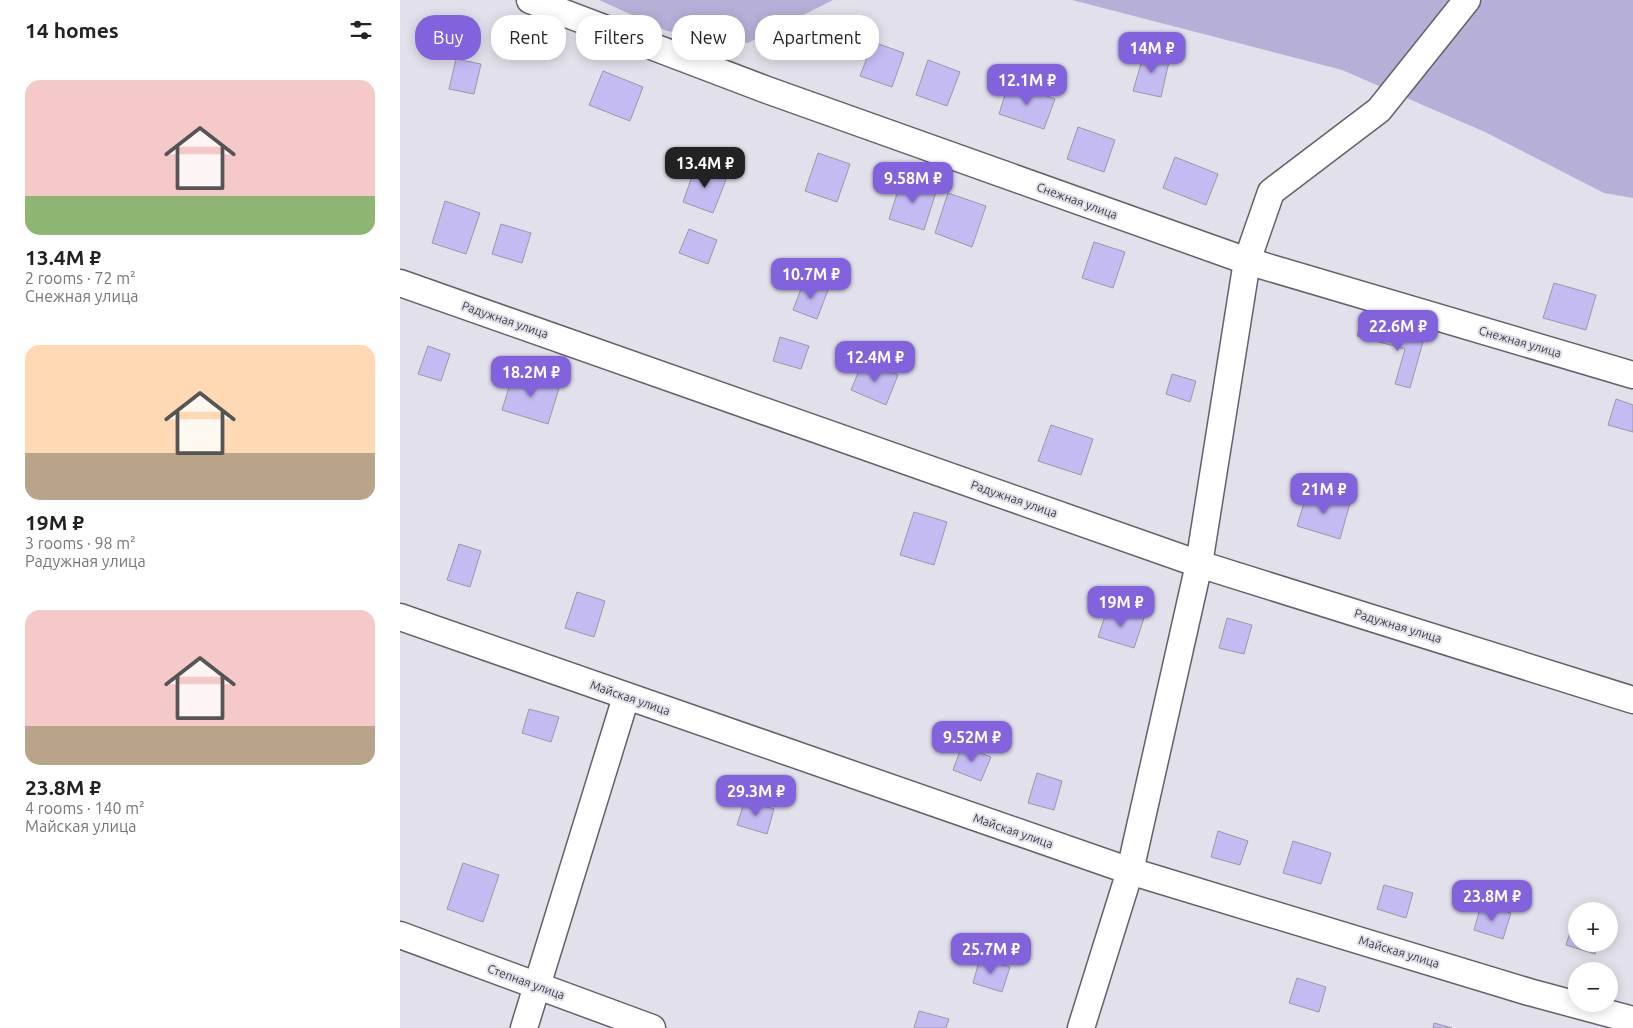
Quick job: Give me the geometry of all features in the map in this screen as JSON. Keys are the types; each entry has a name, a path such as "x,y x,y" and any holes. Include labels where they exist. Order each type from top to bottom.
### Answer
{"street":[{"name":"Снежная улица","path":"530,0 766,90 1247,261 1633,375"},
{"path":"1081,1028 1130,871 1199,564 1247,261 1271,192 1380,110 1467,0"},
{"name":"Радужная улица","path":"400,283 1199,564 1633,700"},
{"name":"Майская улица","path":"400,617 1130,871 1529,992 1633,1020"},
{"path":"524,1028 626,697"},
{"name":"Степная улица","path":"400,935 652,1028"}],"shaded area":[{"path":"599,0 833,0 803,15 755,15 755,39 748,43 745,43 745,15 672,15 672,32 662,29 662,15 632,15"},
{"path":"1072,0 1633,0 1633,198 1604,193 1485,132 1342,70"}],"building":[{"path":"879,44 904,53 892,87 860,76 866,60 879,60"},
{"path":"1145,50 1170,57 1161,97 1133,91"},
{"path":"456,60 481,64 474,94 449,89"},
{"path":"928,60 960,72 947,106 916,95"},
{"path":"603,71 643,87 630,121 589,105"},
{"path":"1009,82 1055,99 1044,129 999,114"},
{"path":"1078,127 1115,140 1104,172 1067,159"},
{"path":"818,153 850,164 837,202 805,191"},
{"path":"1175,157 1218,174 1206,205 1163,188"},
{"path":"696,165 727,177 713,213 683,202"},
{"path":"902,178 937,189 924,230 889,219"},
{"path":"948,193 986,206 972,247 935,233"},
{"path":"445,201 480,213 466,254 432,243"},
{"path":"501,224 531,233 522,263 492,254"},
{"path":"689,229 717,240 708,264 679,253"},
{"path":"1094,242 1125,252 1113,288 1082,278"},
{"path":"804,281 828,290 817,319 793,310"},
{"path":"1554,283 1596,295 1586,330 1543,318"},
{"path":"1360,325 1423,342 1410,388 1395,384 1405,349 1357,336"},
{"path":"780,337 809,346 801,369 773,361"},
{"path":"428,346 450,354 441,381 418,374"},
{"path":"863,361 898,375 886,405 851,390"},
{"path":"514,371 560,385 548,424 502,410"},
{"path":"1172,374 1196,381 1190,402 1166,394"},
{"path":"1616,399 1633,405 1633,432 1608,425"},
{"path":"1051,425 1093,439 1081,475 1038,461"},
{"path":"1308,490 1350,503 1340,539 1297,526"},
{"path":"914,512 947,522 934,565 900,555"},
{"path":"459,544 481,551 470,587 447,580"},
{"path":"577,592 605,601 594,637 565,628"},
{"path":"1108,607 1144,618 1134,648 1098,637"},
{"path":"1227,618 1252,625 1244,654 1219,648"},
{"path":"529,709 559,717 551,742 522,733"},
{"path":"962,746 991,757 981,781 953,770"},
{"path":"1037,773 1062,781 1054,810 1028,803"},
{"path":"745,800 774,809 767,834 737,825"},
{"path":"1218,831 1248,841 1240,865 1211,857"},
{"path":"1293,841 1331,853 1321,884 1283,873"},
{"path":"463,863 499,875 483,922 447,909"},
{"path":"1384,885 1413,893 1406,918 1377,909"},
{"path":"1481,905 1511,913 1503,939 1474,930"},
{"path":"980,958 1010,967 1002,992 973,983"},
{"path":"1297,978 1326,987 1319,1012 1289,1003"},
{"path":"919,1011 949,1019 946,1028 914,1028"},
{"path":"1434,1023 1452,1028 1433,1028"}]}
